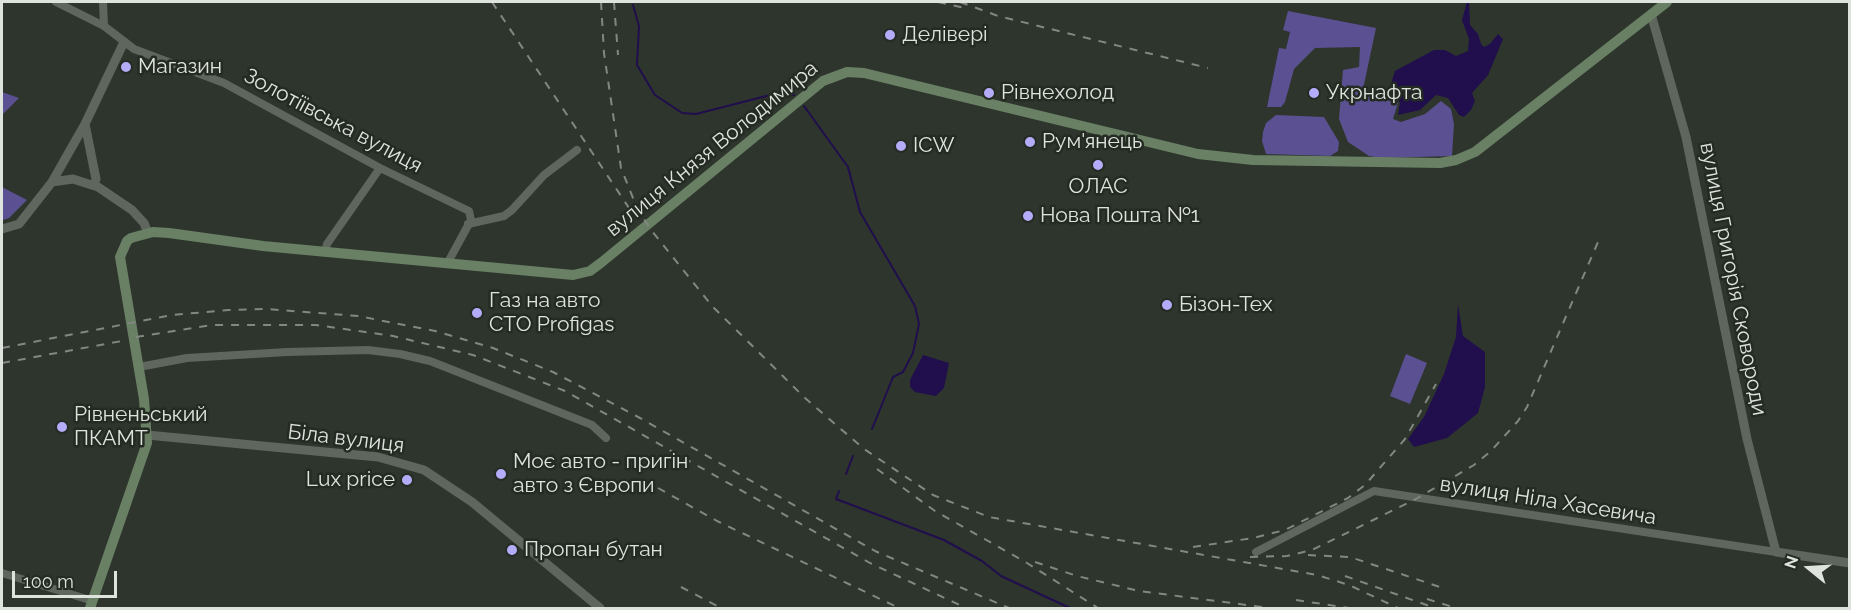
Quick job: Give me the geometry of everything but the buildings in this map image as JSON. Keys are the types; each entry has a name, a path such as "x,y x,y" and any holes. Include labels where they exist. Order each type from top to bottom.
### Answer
{"main road":[{"name":"вулиця Князя Володимира","path":"148,233 169,233 326,252 573,275 590,271 666,212 823,81 847,72 864,73 1198,154 1253,160 1440,163 1456,160 1474,152 1667,2"},
{"path":"91,605 145,453 147,435 120,257 123,248 131,238 148,233"}],"street":[{"name":"Золотіївська вулиця","path":"56,2 104,26 134,49 224,83 380,168 469,211 472,217 468,224"},
{"path":"103,2 104,26"},
{"path":"1651,14 1652,2"},
{"name":"вулиця Григорія Сковороди","path":"1651,14 1686,137 1747,439 1776,552"},
{"path":"2,229 13,228 19,224 52,182 85,124 124,42"},
{"path":"85,124 96,179 94,185"},
{"path":"447,264 468,224 504,216 544,175 576,150"},
{"path":"326,252 327,244 334,232 356,206 380,168"},
{"path":"52,182 73,178 94,185 132,210 144,223 148,233"},
{"path":"137,362 286,352 368,350 400,354 430,361 592,425 606,438"},
{"name":"Біла вулиця","path":"147,435 378,457 424,470 472,502 600,609"},
{"name":"вулиця Ніла Хасевича","path":"1256,552 1374,491 1850,563"},
{"path":"2,573 91,605"}],"shaded area":[{"path":"1467,2 1469,2 1470,25 1478,34 1481,44 1484,47 1490,44 1498,34 1503,39 1488,75 1472,93 1475,101 1471,110 1464,117 1459,115 1448,98 1436,95 1420,110 1398,115 1400,103 1391,84 1395,71 1434,50 1445,50 1456,56 1468,51 1469,39 1462,20"},
{"path":"1288,11 1376,28 1362,94 1398,103 1393,119 1401,122 1425,114 1441,101 1451,109 1454,124 1452,156 1381,158 1369,156 1348,142 1339,119 1343,70 1359,67 1360,47 1315,48 1294,69 1285,102 1281,107 1267,107 1279,48 1286,49 1290,32 1283,30"},
{"path":"2,92 19,98 2,115"},
{"path":"1276,115 1324,117 1339,142 1338,151 1330,156 1266,154 1262,141 1263,132 1266,123"},
{"path":"2,187 27,200 9,218 3,220"},
{"path":"1458,304 1463,336 1485,352 1485,387 1478,413 1447,438 1414,447 1408,439 1424,417 1444,374 1456,337"},
{"path":"1406,354 1427,363 1410,404 1390,396"},
{"path":"923,355 949,363 944,388 936,396 915,392 910,387 910,380"}],"waterway":[{"path":"633,5 639,26 637,65 655,95 682,113 696,114 782,92 794,95"},
{"path":"804,106 848,167 860,212 915,306 919,324 913,353 903,372 893,377 872,429"},
{"path":"846,474 853,456"},
{"path":"839,491 836,499 944,540 982,561 1001,576 1070,608"}],"railway":[{"path":"492,2 633,214"},
{"path":"601,2 604,53 621,168 637,208 651,230 713,307 805,398 864,449 933,495 989,517 1317,575 1349,585 1398,608"},
{"path":"614,2 618,55"},
{"path":"938,2 969,9"},
{"path":"960,2 998,16 1208,68"},
{"path":"1250,557 1287,556 1312,550 1416,499 1474,465 1491,451 1518,421 1527,407 1598,242"},
{"path":"2,348 172,315 229,310 266,309 358,316 435,331 493,348 553,372 640,418 875,551 1009,608"},
{"path":"136,337 212,325 316,325 393,336 473,355 565,391 870,563 966,608"},
{"path":"2,363 122,341"},
{"path":"1193,547 1253,538 1285,530 1348,498 1365,485 1405,439 1436,384"},
{"path":"877,469 935,511 1027,563 1098,608"},
{"path":"658,488 717,521 899,608"},
{"path":"1308,555 1350,557 1443,588"},
{"path":"1035,562 1077,576 1139,591 1270,608"},
{"path":"1345,576 1435,608"},
{"path":"681,587 721,608"},
{"path":"1427,599 1456,608"},
{"path":"1296,600 1349,608"}],"place":[{"name":"Делівері","path":"890,35"},
{"name":"Магазин","path":"126,67"},
{"name":"Рівнехолод","path":"989,93"},
{"name":"Укрнафта","path":"1314,93"},
{"name":"Рум'янець","path":"1030,142"},
{"name":"ICW","path":"901,146"},
{"name":"ОЛАС","path":"1098,165"},
{"name":"Нова Пошта №1","path":"1028,216"},
{"name":"Бізон-Тех","path":"1167,305"},
{"name":"Газ на авто СТО Profigas","path":"477,313"},
{"name":"Рівненьський ПКАМТ","path":"62,427"},
{"name":"Моє авто - пригін авто з Європи","path":"501,474"},
{"name":"Lux price","path":"407,480"},
{"name":"Пропан бутан","path":"512,550"}]}
